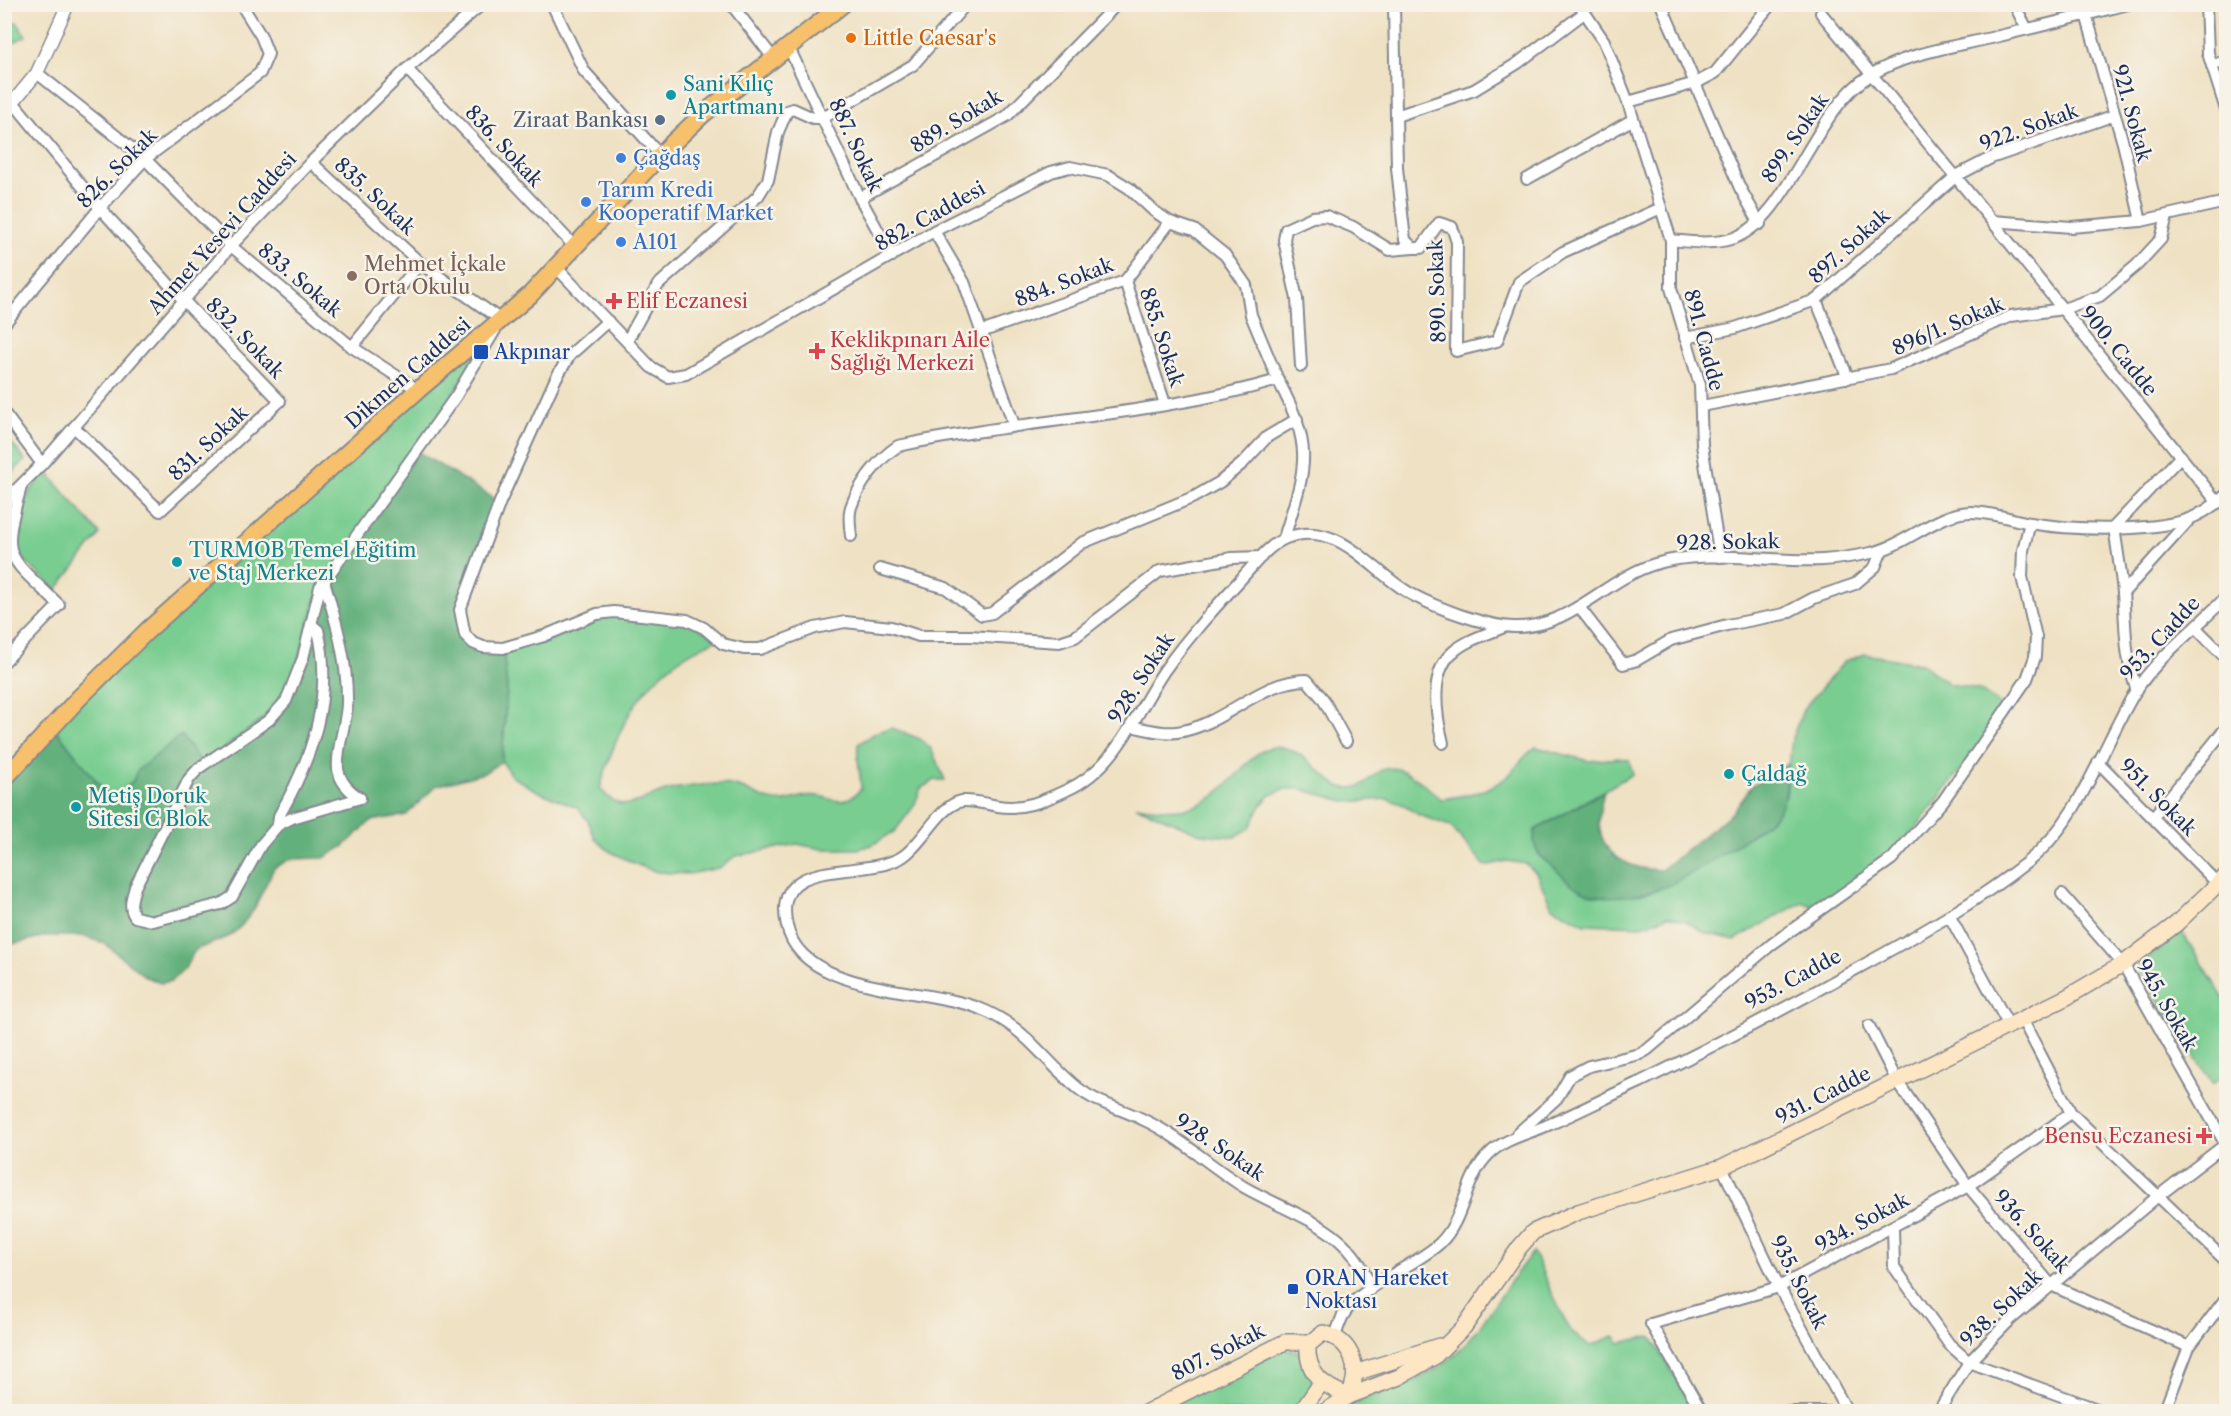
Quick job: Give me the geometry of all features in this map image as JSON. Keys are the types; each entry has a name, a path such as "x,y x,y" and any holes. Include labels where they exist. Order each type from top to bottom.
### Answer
{"main road":[{"name":"Dikmen Caddesi","path":"4,779 78,699 148,630 418,390 530,295 660,155 702,115 843,4"},
{"name":"931. Cadde","path":"1324,1412 1349,1396 1399,1377 1434,1357 1464,1327 1519,1248 1533,1232 1578,1212 1722,1167 2067,997 2123,964 2176,924 2222,880"},
{"path":"1323,1333 1335,1336 1346,1344 1351,1353 1355,1383 1349,1396 1321,1383 1308,1355 1311,1342 1323,1333"},
{"name":"807. Sokak","path":"1147,1412 1285,1342 1311,1342"},
{"name":"931. Cadde","path":"1355,1373 1448,1343"},
{"path":"1301,1412 1321,1383"}],"street":[{"path":"4,113 37,73 68,4"},
{"name":"826. Sokak","path":"4,324 100,208 145,159 190,123 244,87 260,73 267,54 261,36 241,4"},
{"name":"Ahmet Yesevi Caddesi","path":"4,502 21,488 231,246 311,162 407,69 482,4"},
{"path":"552,4 584,71 660,155"},
{"path":"730,4 774,59"},
{"path":"627,342 658,285 758,196 768,180 784,115 793,109 813,118 823,118 913,65 966,4"},
{"name":"890. Sokak","path":"1394,4 1397,168 1405,240 1413,248 1421,248 1439,223 1452,227 1457,242 1456,351 1497,341 1519,282 1563,252 1661,208"},
{"path":"1661,4 1740,188 1760,224"},
{"path":"1628,102 1696,83 1715,73 1728,60 1771,4"},
{"path":"2014,4 2027,29"},
{"name":"899. Sokak","path":"1671,240 1706,243 1732,239 1760,224 1838,103 1870,75 1892,65 1941,49 2027,29 2084,10 2128,4"},
{"path":"2206,4 2208,53 2226,110"},
{"name":"889. Sokak","path":"860,198 1007,116 1112,9"},
{"path":"1396,116 1474,90 1518,63 1581,9"},
{"name":"891. Cadde","path":"1581,9 1604,41 1628,102 1671,240 1671,288 1700,385 1702,445 1720,557"},
{"name":"921. Sokak","path":"2084,10 2115,115 2141,221"},
{"name":"900. Cadde","path":"1821,13 1870,75 1956,176 2181,456 2222,499"},
{"name":"887. Sokak","path":"789,48 860,198 892,256"},
{"path":"2212,66 2226,60"},
{"name":"836. Sokak","path":"407,69 574,246"},
{"name":"833. Sokak","path":"37,73 145,159 231,246 352,347 418,390"},
{"name":"832. Sokak","path":"13,102 100,208 184,302 280,400"},
{"name":"922. Sokak","path":"1956,176 1991,158 2115,115"},
{"path":"1527,179 1632,120"},
{"name":"835. Sokak","path":"311,162 420,263 501,320"},
{"name":"882. Caddesi","path":"555,267 661,375 676,378 934,231 1051,172 1070,167 1108,175 1129,188 1170,222 1194,230 1214,244 1234,266 1246,285 1251,315 1297,419 1304,467 1284,538"},
{"name":"897. Sokak","path":"1685,338 1735,328 1816,300 1956,176"},
{"path":"1992,221 2071,227 2141,221 2226,202"},
{"path":"1301,366 1297,299 1284,240 1286,228 1312,217 1326,216 1353,227 1390,250 1413,248"},
{"name":"896/1. Sokak","path":"1702,406 1891,369 2011,316 2063,309 2100,296 2137,266 2161,239 2167,216"},
{"name":"884. Sokak","path":"981,332 1125,281 1170,222"},
{"path":"934,231 964,282 1014,425"},
{"path":"352,347 420,263"},
{"name":"885. Sokak","path":"1125,281 1165,404"},
{"path":"1816,300 1848,378"},
{"path":"324,581 339,634 346,677 346,711 338,759 339,773 347,788 360,798 292,818 278,825 261,845 232,897 221,904 153,921 135,917 131,912 130,902 135,887 189,779 199,768 278,711 297,676 312,625 316,599 324,581 388,495 456,396 501,320"},
{"path":"608,321 570,355 556,378 500,502 460,610 465,635 483,647 503,648 544,636 597,614 614,612 687,620 704,628 723,644 744,649 760,649 815,628 845,622 891,627 919,636 981,636 1059,642 1075,637 1160,571 1232,558 1261,557"},
{"path":"851,536 849,518 851,507 885,454 898,446 1014,425 1165,404 1248,389 1278,380"},
{"name":"831. Sokak","path":"74,427 160,511 280,400"},
{"path":"4,413 42,464"},
{"path":"982,615 1002,606 1082,543 1194,497 1220,482 1243,463 1267,437 1297,419"},
{"path":"2137,690 2129,671 2124,644 2123,593 2114,527 2181,456"},
{"path":"4,662 59,605 14,561 7,548 7,530 21,488"},
{"name":"928. Sokak","path":"1370,1290 1363,1267 1344,1244 1327,1231 1250,1191 1150,1122 1102,1102 1078,1088 1032,1040 1007,1021 982,1009 952,999 889,989 831,974 814,965 791,939 785,913 792,887 805,876 823,872 844,872 880,867 898,860 926,836 947,807 959,801 1013,808 1031,806 1068,790 1101,767 1118,748 1164,672 1193,632 1261,557 1284,538 1317,534 1338,540 1355,549 1408,592 1436,605 1504,627 1520,628 1550,622 1579,607 1608,586 1656,564 1720,557 1822,560 1882,550 1967,512 2057,526 2162,525 2190,519 2222,499"},
{"path":"2123,593 2190,519"},
{"path":"1511,1139 1557,1098 1570,1076 1589,1066 1640,1054 1647,1050 1772,944 1892,859 1943,801 2027,678 2035,657 2036,638 2022,577 2023,550 2030,523"},
{"path":"1579,607 1623,664 1636,660 1671,640 1727,625 1784,614 1814,598 1855,584 1875,567 1882,550"},
{"path":"880,569 931,581 946,588 982,615"},
{"name":"953. Cadde","path":"1335,1336 1345,1311 1370,1290 1426,1255 1443,1241 1452,1229 1476,1170 1489,1153 1511,1139 1546,1126 1696,1055 1820,989 1993,888 2049,842 2067,819 2137,690 2226,597"},
{"path":"981,636 982,615"},
{"path":"278,825 278,819 306,768 318,725 323,660 318,630 312,625"},
{"path":"1443,742 1436,710 1438,680 1443,667 1452,652 1504,627"},
{"path":"2196,628 2226,657"},
{"path":"1131,726 1175,733 1198,728 1282,684 1307,680 1323,699 1346,741"},
{"path":"2154,816 2226,728"},
{"name":"951. Sokak","path":"2098,762 2222,880"},
{"name":"945. Sokak","path":"2062,894 2123,964 2226,1144"},
{"path":"1949,915 2071,1113 2226,1261"},
{"name":"936. Sokak","path":"1869,1026 1897,1081 1968,1186 2051,1285 2189,1347"},
{"name":"934. Sokak","path":"1702,1412 1651,1324 1779,1287 1968,1186 2071,1113"},
{"name":"938. Sokak","path":"1938,1412 1969,1362 2010,1320 2157,1197 2226,1144"},
{"name":"935. Sokak","path":"1722,1167 1779,1287 1847,1411"},
{"path":"1893,1227 1894,1267 1949,1344 1969,1362 2105,1412"},
{"path":"2164,1412 2189,1347 2226,1298"},
{"path":"1789,1412 1847,1411"}],"green space":[{"path":"9,22 17,22 26,36 5,47 5,25"},
{"path":"501,320 388,495 286,701 203,765 180,736 112,801 53,726"},
{"path":"4,433 25,460 5,481 4,481"},
{"path":"418,452 500,502 460,610 465,635 503,648 507,688 502,761 484,773 436,786 406,815 371,821 343,847 324,858 290,859 274,868 253,911 241,926 230,936 195,950 185,968 171,981 161,983 146,977 104,943 82,936 46,936 5,946 5,779 53,726 112,801 133,781 137,771 181,735 202,765 286,701 316,599"},
{"path":"46,471 100,534 56,591 15,551 16,526 21,507"},
{"path":"597,614 687,620 717,639 672,665 645,691 635,705 611,753 600,788 608,798 617,803 633,804 669,790 719,784 736,786 775,801 787,801 806,796 846,800 861,789 858,744 877,732 892,728 920,739 931,749 945,780 935,780 921,788 914,806 895,831 872,845 858,849 822,849 797,844 736,856 719,868 689,874 657,872 638,865 609,851 595,838 588,821 577,807 539,792 511,776 502,761 507,688 503,648"},
{"path":"1865,654 1923,664 1949,684 1978,689 2007,709 1892,859 1820,909 1802,902 1735,940 1705,933 1686,921 1667,916 1643,926 1585,924 1552,907 1536,873 1526,864 1507,861 1485,866 1450,826 1419,815 1404,805 1388,799 1348,802 1300,789 1285,789 1270,795 1260,807 1250,828 1235,837 1200,834 1136,806 1183,809 1195,806 1217,794 1254,757 1269,748 1281,747 1292,750 1339,786 1357,787 1378,772 1395,769 1420,781 1441,799 1468,795 1492,786 1507,777 1536,747 1589,761 1618,758 1629,760 1633,774 1535,830 1539,856 1590,894 1641,894 1786,797 1792,738 1804,708 1845,661"},
{"path":"1788,764 1784,798 1780,809 1772,818 1710,862 1659,889 1618,896 1590,894 1570,883 1544,859 1535,847 1535,830 1604,791 1599,824 1606,845 1612,853 1629,864 1661,870 1733,812 1752,785"},
{"path":"2182,932 2226,1002 2226,1074 2213,1084 2136,967"},
{"path":"1533,1252 1569,1329 1590,1346 1614,1336 1620,1343 1651,1336 1695,1411 1339,1411 1424,1376 1451,1358 1477,1330"},
{"path":"1286,1349 1308,1355 1321,1383 1301,1411 1147,1412"}],"place":[{"name":"Little Caesar's","path":"851,38"},
{"name":"Sani Kılıç Apartmanı","path":"671,95"},
{"name":"Ziraat Bankası","path":"660,120"},
{"name":"Çağdaş","path":"621,158"},
{"name":"Tarım Kredi Kooperatif Market","path":"586,202"},
{"name":"A101","path":"621,242"},
{"name":"Mehmet İçkale Orta Okulu","path":"352,276"},
{"name":"Elif Eczanesi","path":"614,301"},
{"name":"Keklikpınarı Aile Sağlığı Merkezi","path":"817,351"},
{"name":"Akpınar","path":"481,352"},
{"name":"TURMOB Temel Eğitim ve Staj Merkezi","path":"177,562"},
{"name":"Çaldağ","path":"1729,774"},
{"name":"Metiş Doruk Sitesi C Blok","path":"76,807"},
{"name":"Bensu Eczanesi","path":"2204,1136"},
{"name":"ORAN Hareket Noktası","path":"1293,1289"}]}
